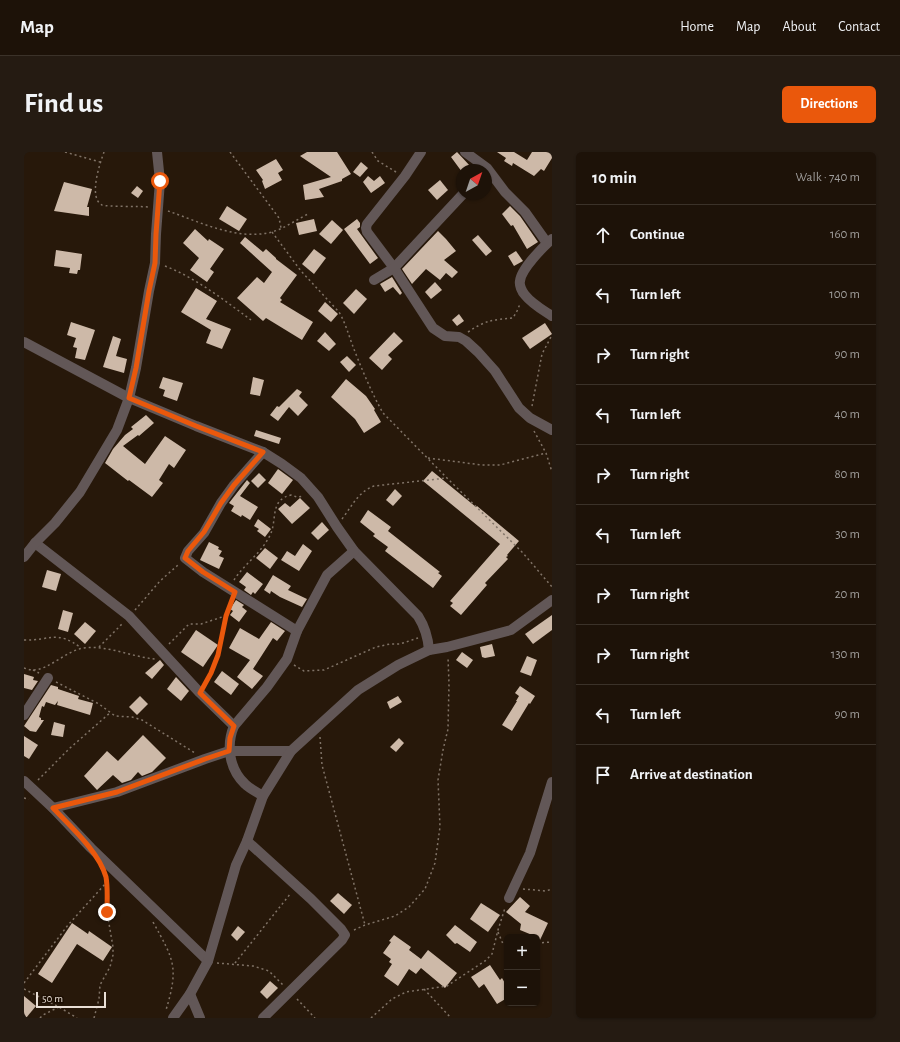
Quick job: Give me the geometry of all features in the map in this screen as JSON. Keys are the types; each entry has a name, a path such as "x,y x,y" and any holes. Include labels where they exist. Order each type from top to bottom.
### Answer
{"street":[{"path":"24,557 35,543 55,524 80,492 117,430 129,398 136,368 155,263 160,181 157,152"},
{"path":"421,152 405,176 367,224 367,232 394,268 433,328 445,336 459,337 466,341 495,371 519,408 530,418 552,430"},
{"path":"465,152 480,164"},
{"path":"492,176 550,241 522,274 520,281 524,294 533,304 552,316"},
{"path":"374,280 394,268 457,200"},
{"path":"24,342 129,398 263,452 301,478 318,497 354,551 418,616 424,624 428,637 429,650"},
{"path":"263,452 225,497 204,532 188,551 185,558 203,572 298,631"},
{"path":"35,543 129,616 200,693 234,726"},
{"path":"263,796 249,787 238,776 232,765 229,751 230,738 234,726 267,687 287,659 298,631 327,575 354,551"},
{"path":"169,1016 190,994 208,961 236,865 247,841 263,796 291,752 358,690 398,665 429,650 447,647 511,630 552,600"},
{"path":"24,715 48,678"},
{"path":"53,808 117,792 229,751 291,752"},
{"path":"509,898 515,888 530,853 552,782"},
{"path":"27,784 53,808 90,848 151,904 180,935 208,961"},
{"path":"247,841 341,929 345,935 337,946 263,1018"},
{"path":"190,994 200,1018"}],"path":[{"path":"65,152 100,162"},
{"path":"104,152 100,162 95,197 97,202 105,206 158,207 231,232 247,234 272,232 308,214"},
{"path":"230,152 279,218 281,228"},
{"path":"372,152 378,162 382,165 405,176"},
{"path":"272,232 301,271 339,312 344,320 352,345 378,403 384,412 447,478 523,553 552,587"},
{"path":"155,263 172,269 217,295 251,320"},
{"path":"459,337 487,321 513,318 524,294"},
{"path":"552,335 542,354 530,418 536,437 546,453 552,472"},
{"path":"428,458 482,465 500,465 546,453"},
{"path":"337,527 358,496 365,490 374,486 447,478"},
{"path":"200,693 211,673 218,655 226,616 235,592 234,579 264,546 271,533 275,509 287,496 305,496 311,501 318,497"},
{"path":"99,648 160,581 185,558"},
{"path":"162,651 189,624 205,623 226,616"},
{"path":"24,640 56,636 64,637 82,648"},
{"path":"287,659 300,670 324,670 376,647 390,644 400,644 414,638 428,637"},
{"path":"345,935 365,925 394,916 409,907 425,889 435,863 440,827 438,780 448,729 449,684 447,647"},
{"path":"33,670 42,668 63,656 82,648 99,648 145,658 171,661"},
{"path":"24,668 33,670 99,704 116,716 138,718 142,720 205,759"},
{"path":"27,784 110,712"},
{"path":"320,725 322,765 365,925"},
{"path":"94,1018 99,999 100,985 110,967 113,955 107,912 106,883 104,874"},
{"path":"24,983 68,925 106,883"},
{"path":"235,964 296,886"},
{"path":"515,888 546,891 552,889"},
{"path":"371,1018 392,998 406,992 447,986 485,961 492,954 498,930 509,898"},
{"path":"152,920 165,943 172,960 174,981 169,1016"},
{"path":"498,930 501,940 504,944"},
{"path":"540,943 552,942"},
{"path":"208,961 223,964 253,966 269,971 314,1018"},
{"path":"24,989 77,1018"},
{"path":"424,989 451,1018"},
{"path":"40,1018 59,1007"}],"building":[{"path":"307,152 337,152 351,174 342,179 342,181 319,189 324,197 305,200 303,185 331,177 300,156"},
{"path":"457,152 468,164 456,164 451,157"},
{"path":"497,152 514,152 527,160 532,152 552,152 552,158 544,171 541,169 534,176 513,163 512,166 504,161 506,158"},
{"path":"276,159 283,170 278,173 282,180 265,189 263,180 256,170"},
{"path":"361,162 368,168 360,177 353,172"},
{"path":"368,176 374,181 380,176 385,183 371,193 363,182"},
{"path":"440,180 448,190 437,200 428,190"},
{"path":"64,182 92,189 87,207 89,207 89,216 54,211"},
{"path":"137,186 143,191 138,198 131,193"},
{"path":"227,206 247,219 239,231 219,219"},
{"path":"510,206 520,216 538,242 527,249 513,225 511,226 502,214"},
{"path":"314,219 317,231 299,235 296,223"},
{"path":"357,219 360,223 360,227 357,229 378,258 370,264 344,229"},
{"path":"332,220 343,230 331,244 319,234"},
{"path":"195,229 208,241 209,239 224,249 210,269 214,272 207,282 190,270 199,258 183,243"},
{"path":"438,231 456,251 444,260 458,272 452,278 446,273 440,280 426,269 412,284 402,269"},
{"path":"478,235 492,251 486,256 472,240"},
{"path":"245,237 263,252 266,249 276,259 297,275 280,298 282,300 280,302 313,322 302,340 266,318 263,321 237,298 257,277 264,283 272,272 240,243"},
{"path":"314,249 326,258 314,274 302,264"},
{"path":"56,250 82,254 80,270 78,270 77,274 69,273 70,268 54,266"},
{"path":"516,251 523,261 514,266 508,256"},
{"path":"392,277 402,293 400,295 393,287 385,292 380,284"},
{"path":"435,282 442,290 431,299 425,292"},
{"path":"196,288 217,301 206,319 231,329 222,349 206,343 211,330 181,312"},
{"path":"356,289 367,299 354,314 343,303"},
{"path":"325,302 338,314 331,322 318,311"},
{"path":"459,314 464,321 457,326 452,320"},
{"path":"71,322 95,330 85,360 75,358 77,348 73,347 76,338 67,335"},
{"path":"545,323 552,334 530,349 522,338"},
{"path":"325,332 336,344 329,351 317,341"},
{"path":"394,332 403,341 388,355 392,359 382,370 369,358"},
{"path":"113,336 121,339 116,356 127,359 124,373 103,367"},
{"path":"347,356 356,365 349,372 340,362"},
{"path":"163,377 183,383 177,401 163,396 165,390 159,388"},
{"path":"253,377 264,380 260,396 250,394"},
{"path":"346,379 366,396 375,409 374,410 381,422 364,433 355,419 331,397"},
{"path":"297,389 302,392 299,396 308,405 298,416 289,407 278,421 270,415 277,406 279,407"},
{"path":"146,415 154,423 139,436 138,435 123,446 145,464 165,436 186,450 174,468 169,464 159,480 163,483 152,497 105,463 113,449 125,435 133,429 131,427"},
{"path":"256,430 281,438 279,444 254,436"},
{"path":"278,469 293,480 282,494 268,483"},
{"path":"432,471 519,541 507,555 508,556 506,557 508,559 485,583 487,585 461,615 450,606 453,603 450,601 500,544 423,481"},
{"path":"259,473 266,480 258,488 251,481"},
{"path":"247,480 250,483 240,496 258,507 250,520 231,511 234,506 229,503"},
{"path":"395,489 402,496 393,506 386,500"},
{"path":"300,498 310,508 292,524 278,509 285,503 290,507"},
{"path":"368,510 391,527 388,531 440,572 438,573 442,576 433,588 385,551 388,547 373,536 375,534 360,522"},
{"path":"258,519 271,529 265,537 257,531 259,529 254,526"},
{"path":"322,522 329,530 318,540 311,533"},
{"path":"209,542 219,547 218,549 222,551 219,556 224,558 219,569 200,560"},
{"path":"303,544 312,551 299,571 281,560 287,551 295,556"},
{"path":"265,548 278,558 270,569 256,558"},
{"path":"47,570 61,574 56,591 42,587"},
{"path":"247,572 263,584 255,594 253,592 251,595 244,590 246,587 239,582"},
{"path":"273,575 291,586 288,590 307,599 302,607 280,597 271,591 270,594 264,590"},
{"path":"236,600 244,605 242,607 247,611 239,622 230,615 233,611 230,609"},
{"path":"63,610 73,613 68,632 58,629"},
{"path":"552,615 552,630 533,644 525,634"},
{"path":"85,622 96,631 85,644 74,634"},
{"path":"271,622 285,631 277,641 273,638 253,669 263,676 252,689 237,677 250,660 229,648 240,628 259,639"},
{"path":"196,630 218,645 203,667 181,652"},
{"path":"492,644 495,656 485,658 482,657 480,647"},
{"path":"462,652 473,660 467,668 456,660"},
{"path":"527,656 537,660 531,676 520,672"},
{"path":"160,660 164,665 152,679 145,673"},
{"path":"222,671 239,684 231,695 214,682"},
{"path":"24,674 34,677 33,680 38,681 32,690 24,688"},
{"path":"176,677 189,691 181,701 167,689"},
{"path":"51,685 79,696 78,699 93,703 90,715 57,705 58,701 55,705 46,702 44,707 42,706 39,717 41,720 44,720 36,732 30,731 24,726"},
{"path":"520,686 535,696 512,731 502,725 517,701 519,696 515,693"},
{"path":"140,696 148,704 137,715 129,707"},
{"path":"398,696 402,702 390,709 387,702"},
{"path":"54,722 65,725 63,737 51,735"},
{"path":"143,735 166,758 152,772 142,776 138,772 131,780 122,783 113,775 97,790 84,776 107,751 118,761"},
{"path":"24,736 38,745 29,759 24,756"},
{"path":"399,738 404,743 396,752 390,747"},
{"path":"338,893 352,905 344,914 330,901"},
{"path":"520,897 530,906 525,912 548,923 540,940 540,934 530,934 520,930 521,924 506,912"},
{"path":"481,903 500,915 488,932 470,919"},
{"path":"72,923 88,934 89,931 112,947 103,961 77,944 52,983 38,974"},
{"path":"455,925 477,942 470,952 457,943 455,944 446,935"},
{"path":"238,926 245,932 237,941 231,935"},
{"path":"394,935 411,947 409,950 421,959 428,950 457,973 445,988 421,968 416,974 409,969 398,986 384,976 392,964 389,962 391,959 383,953"},
{"path":"490,965 500,980 502,978 504,982 504,1000 497,1004 484,984 479,988 471,977"},
{"path":"270,981 278,988 267,999 260,992"},
{"path":"24,996 36,1006 26,1018 24,1018"}],"route":[{"path":"107,912 106,879 102,868 90,848 53,808 117,792 229,751 230,738 234,726 200,693 211,673 218,655 226,616 235,592 203,572 185,558 188,551 211,522 221,503 234,485 263,452 129,398 136,368 155,263 160,181"}]}
